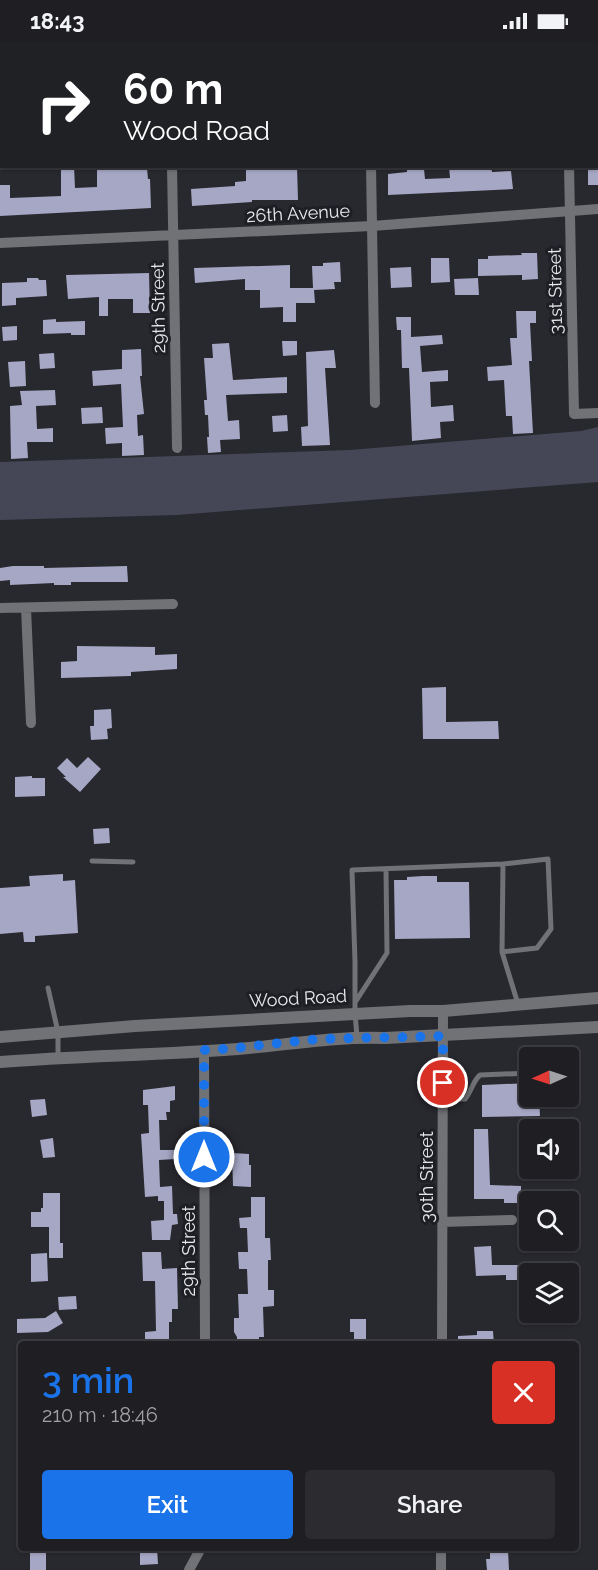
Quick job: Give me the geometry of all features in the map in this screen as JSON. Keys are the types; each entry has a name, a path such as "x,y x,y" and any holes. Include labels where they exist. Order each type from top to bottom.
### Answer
{"street":[{"name":"29th Street","path":"172,168 177,448"},
{"path":"371,168 375,403"},
{"name":"31st Street","path":"569,168 574,414 598,413"},
{"name":"26th Avenue","path":"0,243 372,226 598,209"},
{"path":"0,608 173,604"},
{"path":"26,608 31,723"},
{"name":"Wood Road","path":"0,1037 355,1008 444,1011 598,998"},
{"name":"30th Street","path":"442,1341 444,1011"},
{"path":"0,1062 239,1049 308,1040 357,1037 443,1036 598,1027"},
{"name":"29th Street","path":"204,1050 205,1341"},
{"path":"442,1222 512,1220"},
{"path":"189,1570 199,1551"},
{"path":"441,1551 441,1570"}],"lane":[{"path":"357,1037 352,870 502,864 548,859 551,929 537,948 502,952"},
{"path":"92,861 133,862"},
{"path":"502,864 502,952 518,1004"},
{"path":"355,1008 364,985 387,953 386,869"},
{"path":"48,988 58,1032 58,1058"},
{"path":"443,1099 465,1099 471,1093 474,1080 480,1075 519,1073"}],"shaded area":[{"path":"598,427 598,482 177,515 0,520 0,462 350,450 581,431"}],"building":[{"path":"61,168 74,168 75,188 97,187 97,168 147,168 148,179 150,179 151,208 0,216 0,185 10,185 10,198 61,196"},
{"path":"246,168 297,168 298,200 252,200 252,202 192,206 191,189 235,186 235,182 246,181"},
{"path":"449,168 491,168 492,172 511,171 513,189 388,195 388,174 407,172 407,169 424,169 425,179 450,178"},
{"path":"588,168 598,168 598,185 588,185"},
{"path":"521,253 537,253 538,279 522,280 522,275 478,276 478,259 488,259 488,256 522,255"},
{"path":"431,258 449,258 450,282 431,283"},
{"path":"340,262 341,282 334,282 335,289 314,290 315,303 296,303 296,322 283,322 283,307 260,308 260,290 245,290 245,279 195,283 194,268 290,265 290,288 313,288 312,266"},
{"path":"411,267 412,287 391,288 390,268"},
{"path":"149,273 150,313 133,313 133,299 108,299 108,316 99,316 99,297 68,299 66,275"},
{"path":"27,278 46,280 47,296 16,298 16,305 2,306 2,283 27,282"},
{"path":"478,278 479,295 455,295 454,279"},
{"path":"516,311 536,311 536,323 530,323 532,361 529,361 533,433 513,434 512,416 506,416 504,380 488,381 487,367 512,365 510,338 517,338"},
{"path":"396,317 411,317 411,337 442,335 443,344 420,346 422,372 448,370 448,381 430,382 431,407 453,405 454,421 440,422 441,438 412,441 409,368 402,368 401,330 397,330"},
{"path":"56,319 56,322 85,321 85,335 43,334 43,320"},
{"path":"17,326 17,340 3,341 2,327"},
{"path":"282,341 297,341 297,355 283,356"},
{"path":"229,343 233,380 287,377 287,393 226,395 228,421 239,420 240,439 220,440 221,452 208,453 204,358 213,358 212,344"},
{"path":"141,349 142,376 140,376 144,414 137,415 138,436 143,435 144,455 122,456 122,443 106,444 105,428 123,427 121,384 93,386 92,371 122,369 122,350"},
{"path":"334,350 336,368 325,368 330,445 302,446 301,427 308,426 306,352"},
{"path":"54,353 55,368 40,369 39,354"},
{"path":"25,361 26,386 10,387 8,362"},
{"path":"55,390 56,405 36,406 37,429 53,428 53,442 27,442 28,458 11,459 10,406 22,405 20,391"},
{"path":"102,407 103,423 82,424 81,408"},
{"path":"287,415 288,431 273,432 272,416"},
{"path":"44,566 44,568 127,566 128,582 10,585 10,580 0,581 0,568"},
{"path":"77,646 155,647 155,655 177,654 177,669 131,672 131,676 61,678 61,662 77,661"},
{"path":"446,687 446,722 498,721 499,739 423,739 422,688"},
{"path":"111,709 112,728 107,729 108,739 91,740 90,726 94,726 94,710"},
{"path":"88,757 101,769 80,792 63,777 66,777 57,768 67,758 77,768"},
{"path":"32,776 32,778 45,778 45,796 15,797 15,777"},
{"path":"109,828 110,843 94,844 93,829"},
{"path":"63,874 63,881 75,880 78,933 35,936 35,942 24,942 23,932 0,934 0,888 30,886 29,876"},
{"path":"437,876 437,882 469,882 470,938 395,939 394,880"},
{"path":"519,1083 519,1107 540,1107 540,1116 482,1117 482,1085"},
{"path":"175,1086 175,1100 170,1101 170,1112 166,1112 167,1120 159,1120 160,1150 175,1150 175,1159 159,1160 160,1187 172,1186 173,1214 177,1214 178,1224 172,1225 170,1240 152,1240 151,1221 164,1220 164,1201 158,1201 158,1196 145,1197 141,1134 149,1133 148,1105 143,1105 143,1090"},
{"path":"45,1099 47,1115 32,1117 30,1100"},
{"path":"474,1129 488,1129 490,1185 521,1186 519,1203 504,1203 504,1199 474,1199"},
{"path":"53,1138 55,1157 43,1158 40,1140"},
{"path":"232,1153 249,1154 251,1187 233,1186"},
{"path":"43,1193 60,1193 60,1243 63,1243 63,1258 49,1258 49,1227 31,1227 31,1212 41,1212 43,1208"},
{"path":"251,1197 265,1197 265,1238 270,1238 271,1260 268,1260 268,1290 274,1290 274,1306 263,1307 264,1337 259,1337 259,1341 237,1341 234,1332 234,1318 239,1318 238,1294 248,1294 247,1269 239,1269 238,1252 248,1252 247,1228 240,1228 239,1218 251,1217"},
{"path":"491,1246 492,1265 519,1265 519,1280 506,1280 506,1275 476,1276 474,1247"},
{"path":"142,1252 161,1252 162,1269 177,1268 178,1309 172,1309 169,1339 165,1341 145,1341 145,1332 156,1331 155,1281 143,1281"},
{"path":"47,1253 48,1281 31,1282 31,1254"},
{"path":"76,1296 77,1309 59,1310 58,1297"},
{"path":"56,1311 63,1323 48,1332 17,1333 17,1319 45,1318"},
{"path":"350,1319 366,1319 366,1341 354,1341 354,1332 350,1332"},
{"path":"477,1331 493,1331 494,1341 458,1341 458,1336 477,1335"},
{"path":"30,1551 46,1551 46,1570 30,1570"},
{"path":"140,1551 157,1551 158,1564 140,1565"},
{"path":"490,1551 508,1551 509,1570 487,1570 486,1559 490,1559"}],"route":[{"path":"204,1157 204,1050 239,1049 308,1040 357,1037 443,1036 443,1083"}]}
